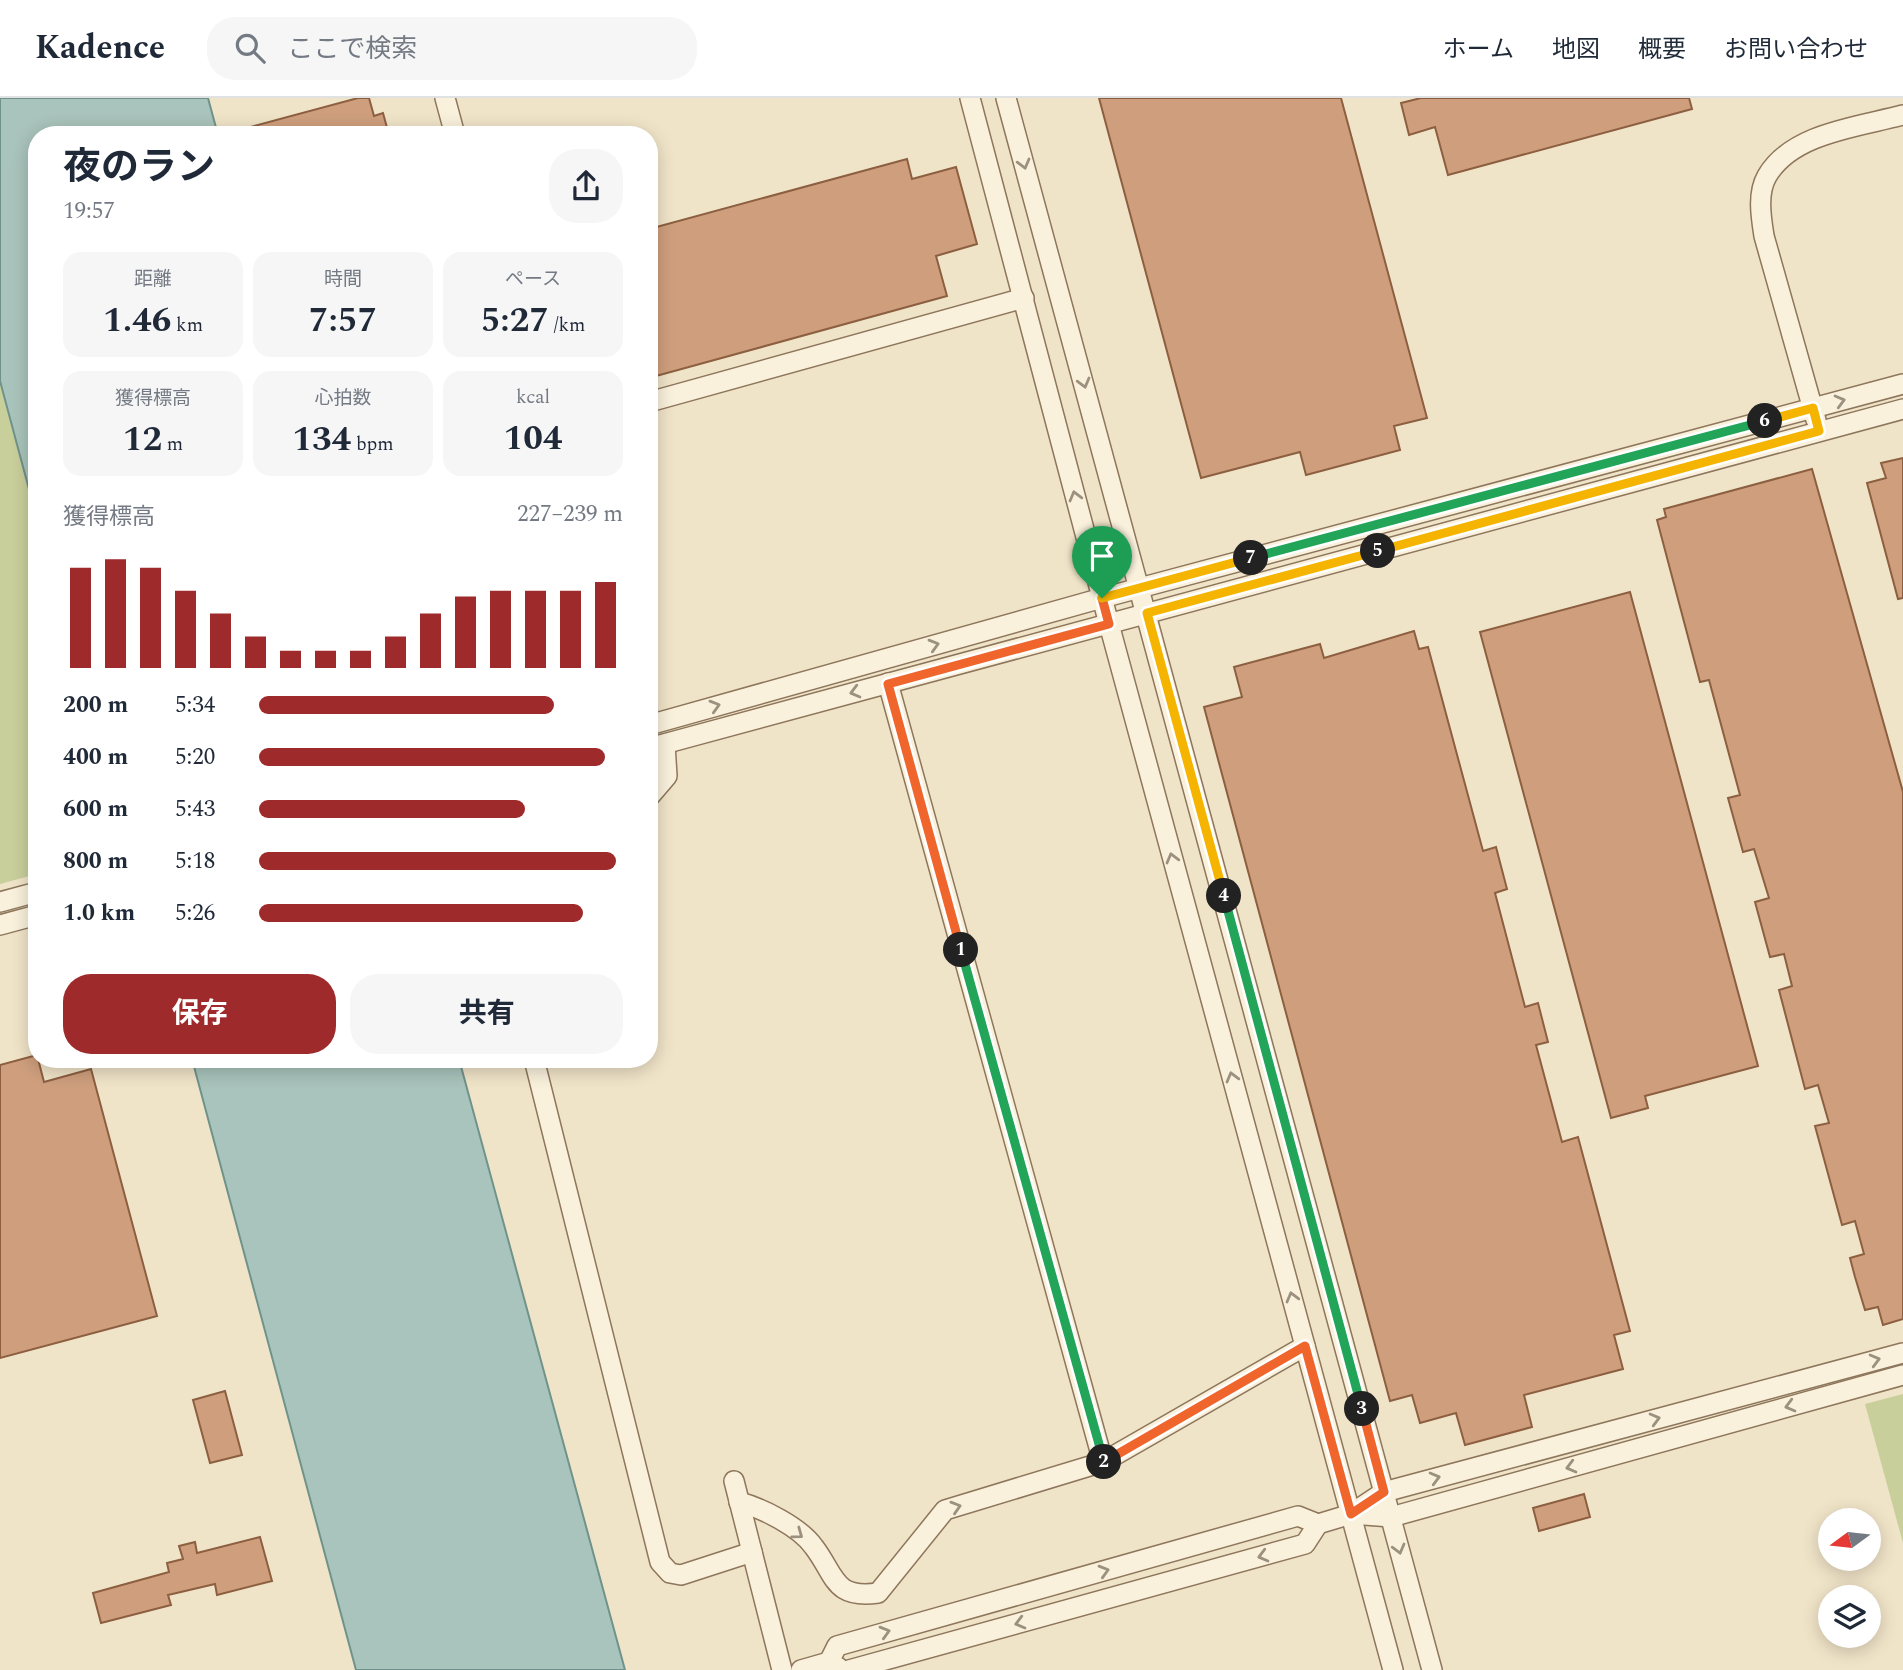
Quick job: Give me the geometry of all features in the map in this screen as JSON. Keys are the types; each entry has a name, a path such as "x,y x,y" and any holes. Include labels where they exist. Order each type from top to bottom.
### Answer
{"street":[{"path":"445,98 453,126"},
{"path":"970,98 1102,598 1393,1670"},
{"path":"1006,98 1432,1670"},
{"path":"1819,431 1764,236 1760,207 1765,178 1784,155 1811,140 1903,115"},
{"path":"658,400 1024,298"},
{"path":"658,722 1102,598 1903,384"},
{"path":"658,746 1903,409"},
{"path":"888,684 1103,1462"},
{"path":"658,749 667,776 658,786"},
{"path":"0,902 28,894"},
{"path":"0,925 28,917"},
{"path":"536,1068 660,1562 670,1573 681,1574 752,1552"},
{"path":"739,1502 764,1509 813,1545 835,1581 846,1593 859,1596 878,1593 945,1510 1103,1462 1305,1346"},
{"path":"801,1670 836,1666 838,1646 851,1642 1298,1516 1318,1524 1351,1514 1384,1492 1903,1353"},
{"path":"1351,1514 1391,1517 1903,1375"},
{"path":"734,1481 782,1670"},
{"path":"849,1670 1305,1544 1318,1524"}],"green space":[{"path":"0,381 28,485 28,876 0,884"},
{"path":"1903,1394 1903,1543 1865,1404"}],"water":[{"path":"0,98 208,98 216,126 28,126 28,485 0,381"},
{"path":"194,1068 461,1068 625,1670 356,1670"}],"building":[{"path":"358,98 369,98 374,116 383,113 387,126 254,126"},
{"path":"1099,98 1341,98 1427,418 1394,426 1400,450 1306,475 1300,452 1201,478"},
{"path":"1421,98 1689,98 1692,109 1448,175 1435,127 1409,135 1401,103"},
{"path":"907,159 912,179 956,167 977,244 936,256 947,296 658,376 658,227"},
{"path":"1903,458 1903,598 1898,599 1867,483 1886,478 1881,463"},
{"path":"1812,469 1903,792 1903,1319 1883,1325 1878,1307 1865,1310 1855,1277 1850,1258 1864,1254 1855,1221 1842,1225 1815,1126 1829,1123 1818,1085 1805,1089 1779,990 1792,986 1784,954 1770,957 1755,902 1769,898 1754,849 1743,852 1728,798 1740,795 1709,680 1700,682 1657,520 1666,517 1664,509"},
{"path":"1630,592 1758,1066 1645,1096 1648,1108 1611,1118 1480,632"},
{"path":"1414,631 1419,649 1428,647 1483,851 1496,847 1507,889 1495,893 1525,1007 1538,1003 1548,1042 1536,1045 1562,1142 1578,1137 1630,1331 1614,1335 1623,1369 1524,1395 1532,1427 1465,1445 1456,1413 1420,1423 1412,1395 1390,1401 1204,707 1242,697 1234,667 1320,644 1324,658"},
{"path":"28,1057 28,1068 40,1068 44,1082 91,1069 157,1316 0,1358 0,1065"},
{"path":"225,1391 242,1455 210,1463 193,1400"},
{"path":"1584,1494 1590,1517 1539,1531 1533,1508"},
{"path":"260,1537 272,1581 217,1595 215,1584 168,1595 171,1605 101,1623 93,1593 169,1572 167,1563 183,1559 179,1546 195,1542 197,1553"}],"route":[{"path":"1813,408 1819,431 1147,613 1384,1492 1351,1514 1305,1346 1103,1462 888,684 1109,624 1102,598 1813,408"}]}
